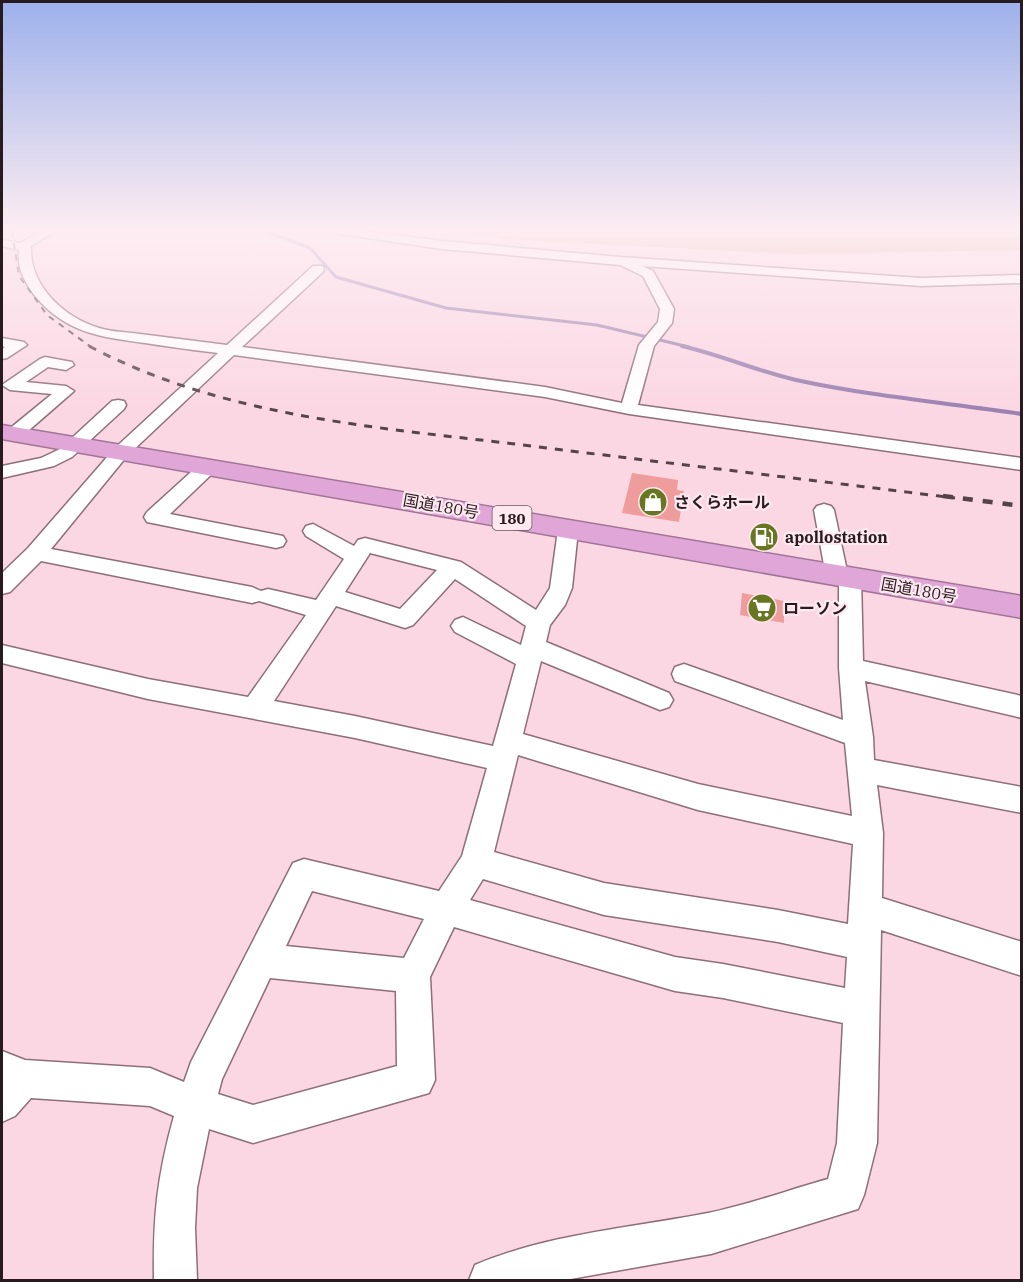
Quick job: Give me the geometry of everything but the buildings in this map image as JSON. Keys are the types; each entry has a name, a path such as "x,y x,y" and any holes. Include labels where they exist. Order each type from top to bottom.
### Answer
{"highway":[{"name":"国道180号","path":"8,433 1022,607"}],"street":[{"path":"40,291 59,312 76,325 100,333 545,392 629,409 1022,465"},
{"path":"2,586 36,553 121,452 295,291"},
{"path":"629,409 653,338 665,323 667,309 657,291"},
{"path":"2,342 19,345 2,355"},
{"path":"8,433 66,391 10,384 45,362 66,365"},
{"path":"2,472 47,462 66,453 118,405"},
{"path":"208,466 154,517 276,541"},
{"path":"490,1281 565,1259 711,1233 844,1195 857,1143 868,833 844,577 824,510"},
{"path":"9,1084 150,1088 254,1124 416,1080 413,976 446,909 476,862 538,622 556,599 561,588 568,530"},
{"path":"313,531 357,557"},
{"path":"255,708 365,545 453,567 538,622"},
{"path":"36,553 260,596 326,603 405,619 453,567"},
{"path":"463,626 531,654 660,700"},
{"path":"2,654 148,689 355,727 506,751 698,797 868,833"},
{"path":"851,668 1022,707"},
{"path":"684,674 860,737"},
{"path":"862,770 1022,800"},
{"path":"476,862 604,899 778,926 863,944"},
{"path":"176,1281 174,1228 177,1188 182,1159 204,1075 304,874 396,895 675,974 723,981 860,1009"},
{"path":"864,908 1022,959"},
{"path":"261,960 413,976"}],"waterway":[{"path":"385,291 446,308 597,325 689,347"},
{"path":"682,346 796,380 824,386 1022,414"}],"railway":[{"path":"30,291 47,315 91,347"},
{"path":"91,347 140,370 193,389 246,404 301,415 412,432 955,498"},
{"path":"943,496 1022,506"}],"place":[{"name":"さくらホール","path":"653,502"},
{"name":"apollostation","path":"764,537"},
{"name":"ローソン","path":"762,608"}]}
